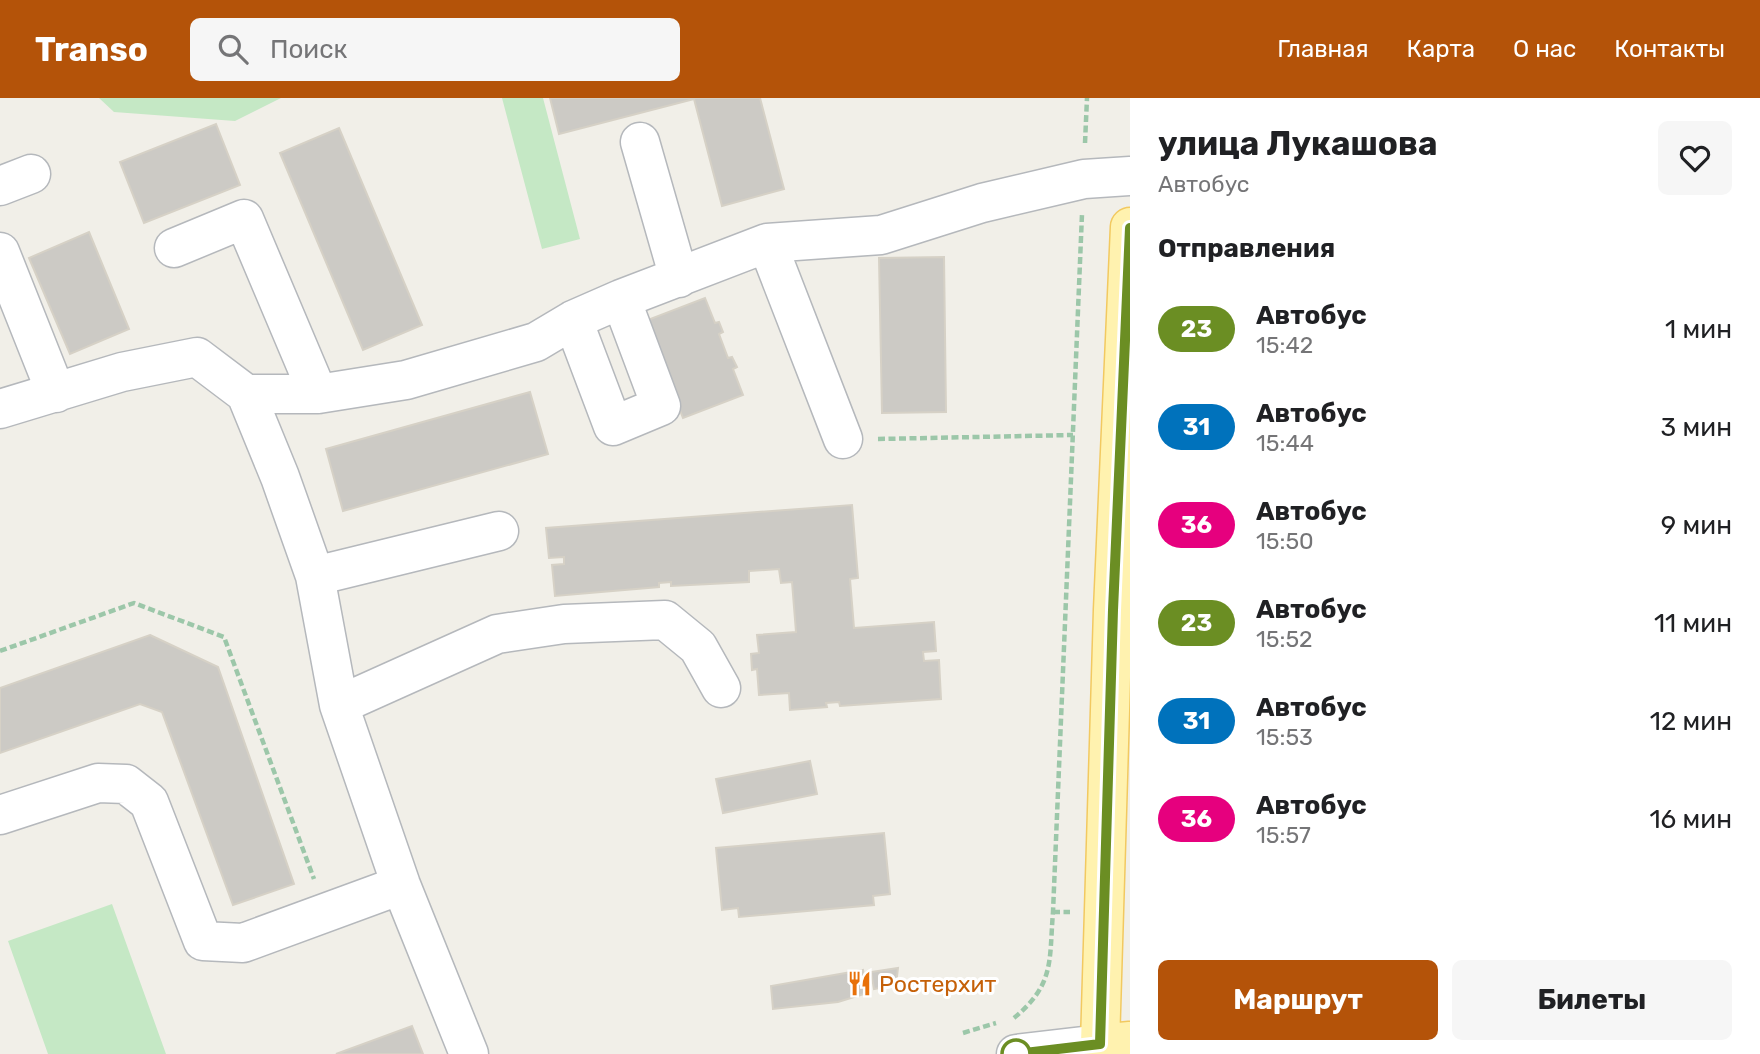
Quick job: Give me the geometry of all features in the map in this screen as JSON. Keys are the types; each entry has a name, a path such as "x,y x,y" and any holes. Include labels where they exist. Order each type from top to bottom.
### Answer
{"main road":[{"path":"1115,1043 1130,227"}],"street":[{"path":"640,142 679,278"},
{"path":"246,394 318,394 406,380 536,342 573,320 621,299 767,243 881,235 982,203 1084,179 1130,176"},
{"path":"174,248 244,219 318,394"},
{"path":"767,243 844,439"},
{"path":"0,252 56,393"},
{"path":"573,320 613,426 661,406 621,299"},
{"path":"0,409 122,372 197,357 246,394 280,477 315,576 339,705 401,885 469,1054"},
{"path":"315,576 499,531"},
{"path":"339,705 497,634 564,624 665,620 698,647 721,688"},
{"path":"0,815 98,783 126,784 149,802 203,942 243,943 401,885"},
{"path":"1015,1036 1115,1043"}],"path":[{"path":"963,1033 1015,1036 1047,978 1054,912 1087,98"},
{"path":"844,439 1073,435"},
{"path":"0,651 134,603 224,638 327,912"}],"green space":[{"path":"99,98 281,98 235,121 114,112"},
{"path":"502,98 543,98 580,239 542,249"},
{"path":"112,904 166,1054 48,1054 8,941"}],"building":[{"path":"550,98 760,98 784,189 722,206 694,99 559,134"},
{"path":"216,124 240,185 144,223 120,162"},
{"path":"339,128 422,325 363,350 280,153"},
{"path":"89,232 129,329 70,354 29,258"},
{"path":"944,257 946,412 882,413 879,258"},
{"path":"705,298 715,323 719,322 723,332 719,334 728,358 732,357 737,367 733,369 743,395 683,418 645,321"},
{"path":"530,392 548,454 343,511 326,449"},
{"path":"852,505 858,578 850,579 854,628 934,622 936,651 923,652 924,661 939,660 941,699 840,706 839,702 826,703 827,707 790,710 789,693 759,695 757,669 752,670 751,654 759,653 757,635 796,632 792,582 781,583 779,569 749,571 749,582 671,586 671,582 659,583 659,587 555,596 552,565 564,564 564,557 549,558 546,528"},
{"path":"150,635 218,667 294,884 233,905 162,712 140,704 0,753 0,688"},
{"path":"810,761 817,794 723,813 716,779"},
{"path":"884,833 890,894 873,896 874,905 739,917 738,908 722,910 716,848"},
{"path":"898,968 896,985 874,989 871,972"},
{"path":"863,970 867,993 838,1002 773,1009 771,986"},
{"path":"412,1026 423,1054 336,1054"}],"bus line":[{"name":"23","path":"1016,1054 1100,1044 1113,610 1130,228"}],"place":[{"name":"Ростерхит","path":"859,984"}]}
